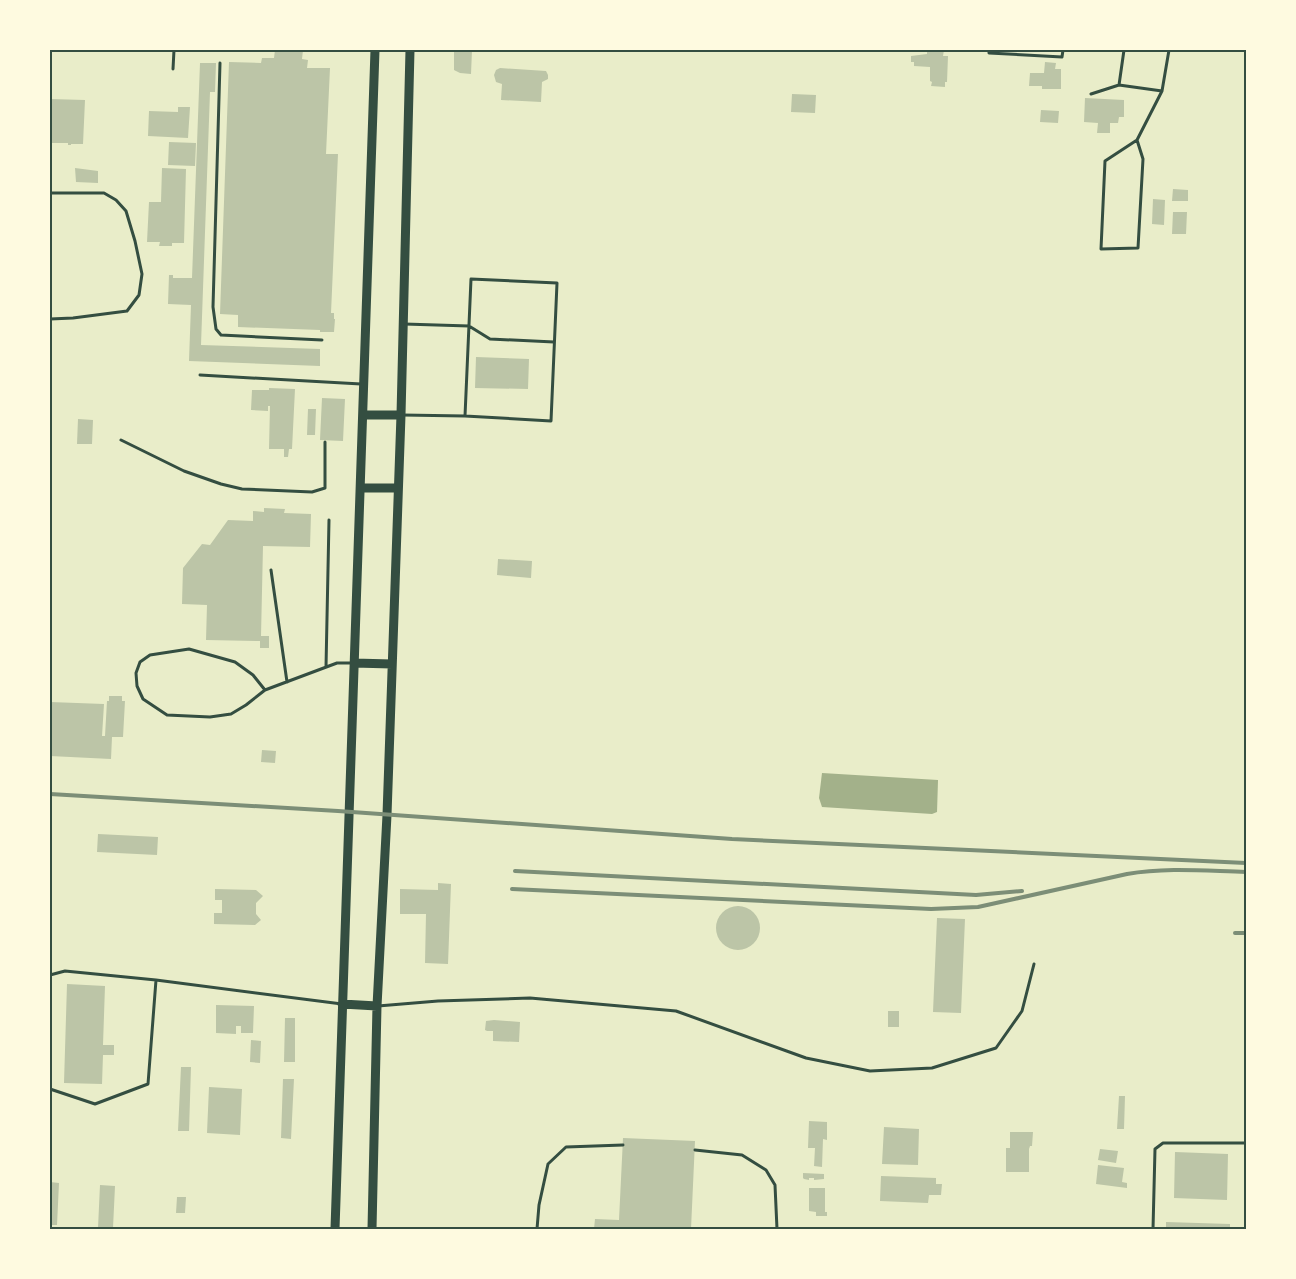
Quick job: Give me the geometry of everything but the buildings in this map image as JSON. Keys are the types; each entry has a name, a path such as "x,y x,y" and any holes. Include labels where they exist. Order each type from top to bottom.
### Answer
{"main road":[{"path":"335,1229 375,50"},
{"path":"372,1229 377,1006 387,815 402,415 410,50"},
{"path":"364,415 402,415"},
{"path":"361,488 398,488"},
{"path":"354,663 392,664"},
{"path":"342,1004 377,1006"}],"lane":[{"path":"173,69 174,50"},
{"path":"989,50 989,53 1062,57 1063,50"},
{"path":"1119,85 1124,50"},
{"path":"1137,140 1143,159 1138,248 1101,249 1105,161 1137,140 1162,91 1169,50"},
{"path":"220,63 213,307 216,329 221,335 322,340"},
{"path":"1091,94 1119,85 1162,91"},
{"path":"50,193 104,193 116,200 126,212 142,274 139,295 126,311 50,319"},
{"path":"402,415 551,421 557,283 471,279 464,416"},
{"path":"404,324 469,326 490,339 554,342"},
{"path":"200,375 364,384"},
{"path":"121,440 184,471 221,484 242,489 312,492 325,488 326,442"},
{"path":"326,667 329,520"},
{"path":"271,570 287,682"},
{"path":"265,690 253,675 234,662 189,649 150,655 140,662 136,673 136,686 143,699 167,714 210,717 231,714 265,690 336,663 354,663"},
{"path":"377,1006 438,1001 530,998 676,1011 806,1058 870,1071 932,1068 996,1048 1022,1011 1034,964"},
{"path":"50,975 65,971 156,980 342,1004"},
{"path":"50,1089 96,1104 148,1084 156,980"},
{"path":"1153,1229 1155,1149 1163,1143 1246,1143"},
{"path":"537,1229 539,1205 548,1164 566,1147 623,1145"},
{"path":"695,1150 742,1156 766,1170 775,1185 777,1229"}],"shaded area":[{"path":"822,773 938,780 937,812 932,814 822,807 819,798"}],"railway":[{"path":"50,794 338,811 732,839 1246,863"},
{"path":"512,889 931,909 978,907 1142,872 1186,870 1246,872"},
{"path":"515,871 976,895 1022,891"},
{"path":"1235,933 1246,933"}]}
